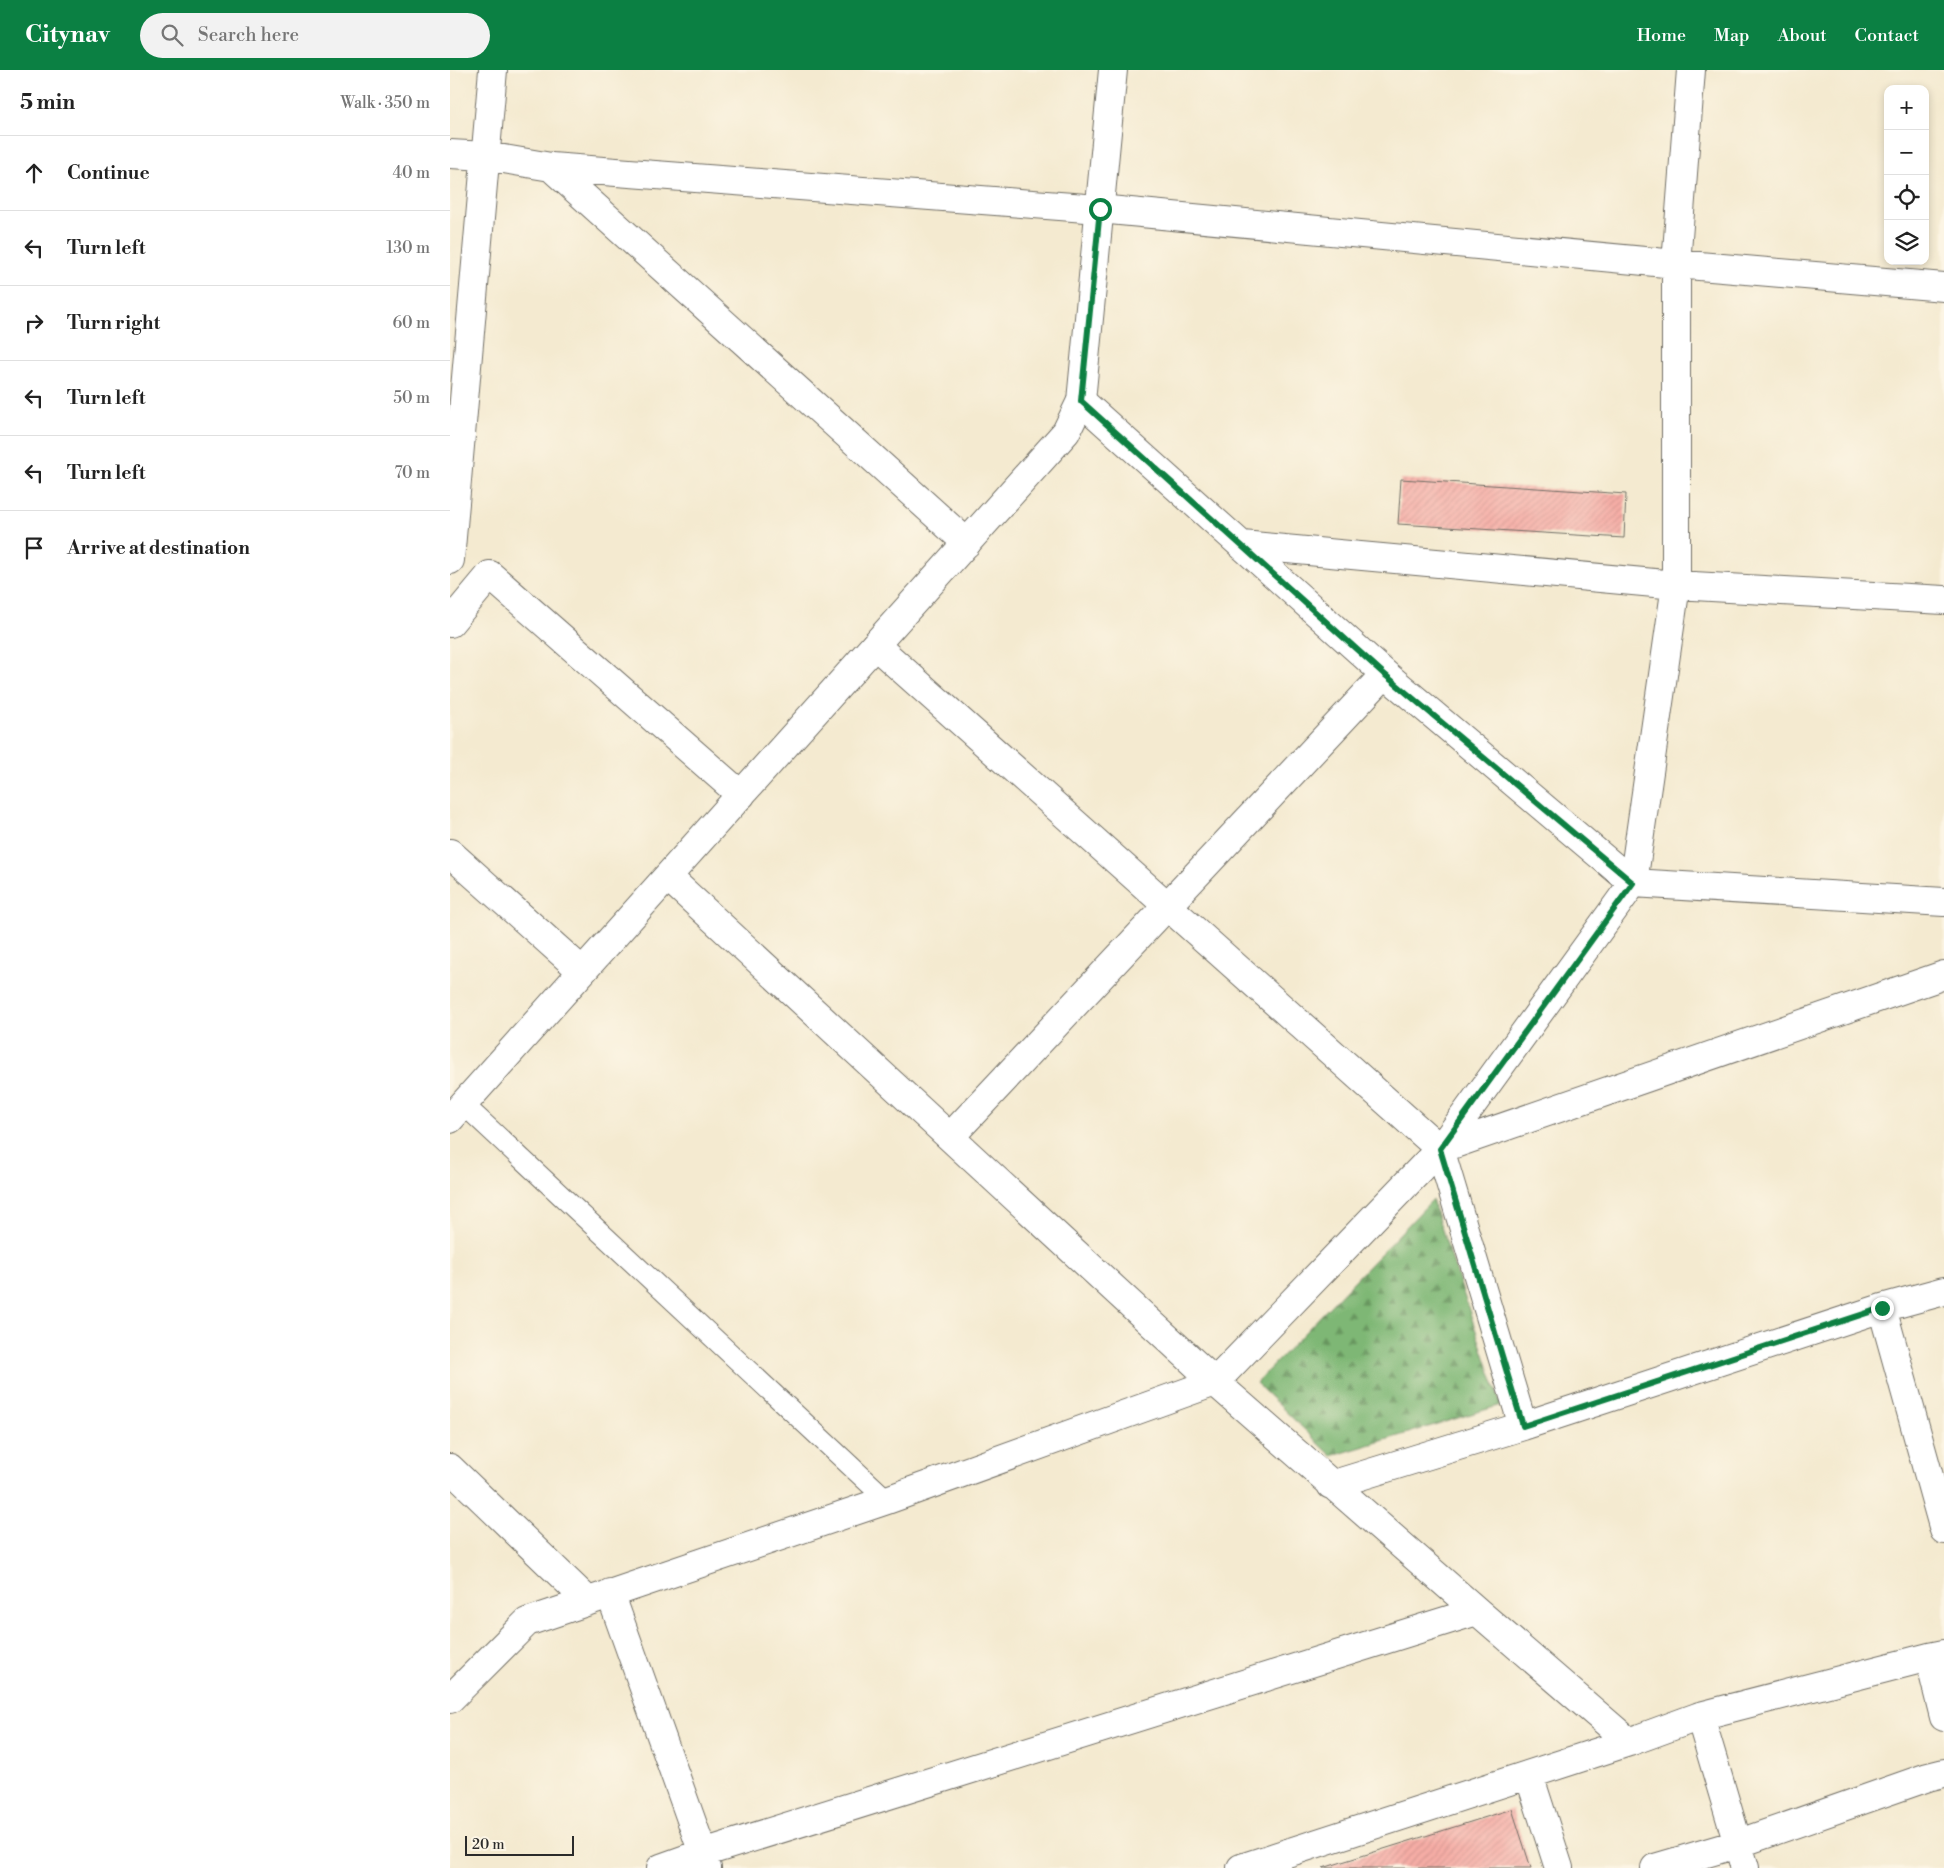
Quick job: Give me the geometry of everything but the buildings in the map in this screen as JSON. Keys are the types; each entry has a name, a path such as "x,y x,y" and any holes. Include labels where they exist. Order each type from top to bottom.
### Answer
{"street":[{"path":"450,560 494,70"},
{"path":"457,1111 1066,432 1081,401 1113,70"},
{"path":"450,1699 527,1622 888,1500 1214,1382 1440,1149 1633,883 1676,585 1676,264 1691,70"},
{"path":"450,154 486,156 551,167 1100,209 1676,264 1944,286"},
{"path":"551,167 967,543"},
{"path":"1081,401 1384,674 1633,883 1944,902"},
{"path":"1242,545 1676,585 1944,600"},
{"path":"450,623 490,575 740,795"},
{"path":"876,645 1440,1149 1523,1426"},
{"path":"950,1137 1384,674"},
{"path":"450,853 582,971"},
{"path":"668,877 1214,1382 1629,1742"},
{"path":"1440,1149 1944,975"},
{"path":"1331,1485 1523,1426 1882,1308 1944,1291"},
{"path":"1882,1308 1944,1530"},
{"path":"450,1468 599,1597 705,1860"},
{"path":"661,1868 705,1860 1477,1611"},
{"path":"1241,1868 1629,1742 1700,1716 1936,1655 1944,1717"},
{"path":"1700,1716 1741,1856"},
{"path":"1655,1868 1741,1856 1944,1773"},
{"path":"1529,1775 1559,1868"}],"lane":[{"path":"457,1111 888,1500"}],"green space":[{"path":"1432,1200 1501,1405 1332,1456 1256,1383"}],"route":[{"path":"1100,209 1081,401 1384,674 1633,883 1440,1149 1523,1426 1882,1308"}]}
